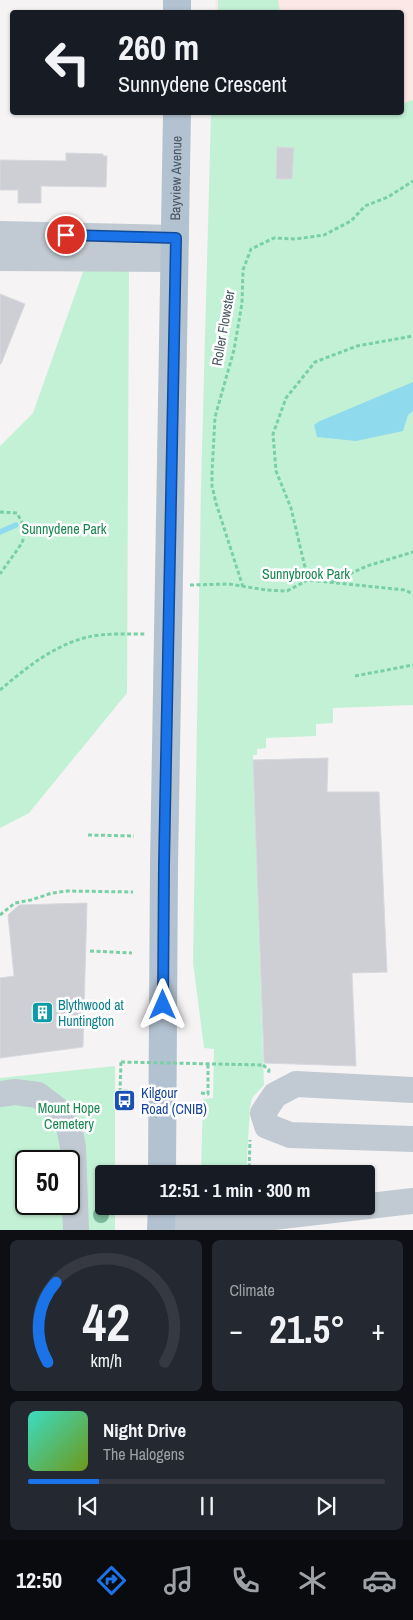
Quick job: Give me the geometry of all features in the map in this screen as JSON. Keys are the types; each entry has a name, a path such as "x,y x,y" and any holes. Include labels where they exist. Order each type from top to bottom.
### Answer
{"main road":[{"name":"Bayview Avenue","path":"162,1165 164,865 177,115"},
{"path":"161,1230 162,1215"}],"street":[{"path":"0,234 66,247"},
{"path":"0,258 66,247 175,248"},
{"path":"413,1090 296,1084 275,1095 264,1113 267,1126 290,1135 413,1139"},
{"path":"0,1094 15,1092 38,1096 59,1111 69,1127 73,1147 76,1230"},
{"path":"161,1230 413,1201"}],"path":[{"name":"Roller Flowster","path":"243,587 216,504 212,486 212,474 215,418 234,350 242,303 243,270 251,249 274,238 296,240 324,235 351,221 365,206 388,197 413,181"},
{"path":"308,580 291,508 276,471 273,434 286,398 315,362 357,346 413,336"},
{"path":"0,512 17,513 26,530 22,543 0,574"},
{"path":"331,582 367,566 413,552"},
{"path":"170,584 195,586 229,584 287,591 308,580 405,590 413,594"},
{"path":"0,690 37,661 62,646 89,636 169,633"},
{"path":"355,676 413,665"},
{"path":"88,835 134,836"},
{"path":"0,915 15,902 31,900 52,893 68,891 133,892"},
{"path":"90,951 132,953"},
{"path":"129,1092 120,1092 121,1062 263,1065"},
{"path":"201,1093 208,1094 208,1064"}],"shaded area":[{"path":"216,0 413,0 413,100 404,103 404,10 215,10"}],"green space":[{"path":"218,0 278,0 280,10 218,10"},
{"name":"Sunnybrook Park","path":"413,100 413,705 333,708 333,723 316,724 316,736 266,738 266,748 257,749 257,755 253,755 264,1085 252,1098 247,1165 201,1165 203,1099 213,1098 214,1049 204,1048 193,962 201,487 211,115 404,115 404,103"},
{"name":"Sunnydene Park","path":"129,267 127,693 29,813 0,828 0,446 33,413 84,269"},
{"name":"Mount Hope Cemetery","path":"115,1066 115,1165 95,1165 95,1215 115,1215 115,1230 0,1230 0,1078"}],"water":[{"path":"413,382 413,411 408,415 403,431 356,441 317,437 314,425 320,421"}],"building":[{"path":"277,147 294,148 292,179 276,179"},
{"path":"66,153 103,154 103,156 107,156 106,187 41,186 41,203 18,203 18,190 0,190 0,160 66,161"},
{"path":"0,294 25,304 1,364 0,364"},
{"path":"328,758 327,792 379,792 387,972 352,973 356,1066 264,1063 253,760"},
{"name":"Blythwood at Huntington","path":"87,903 83,1047 0,1058 0,978 14,976 8,915 19,905"}],"waterway":[{"path":"0,532 16,525"}],"place":[{"name":"Blythwood at Huntington","path":"42,1013"},
{"name":"Kilgour Road (CNIB)","path":"125,1101"}],"route":[{"path":"66,235 176,238 174,259 163,1005"}]}
